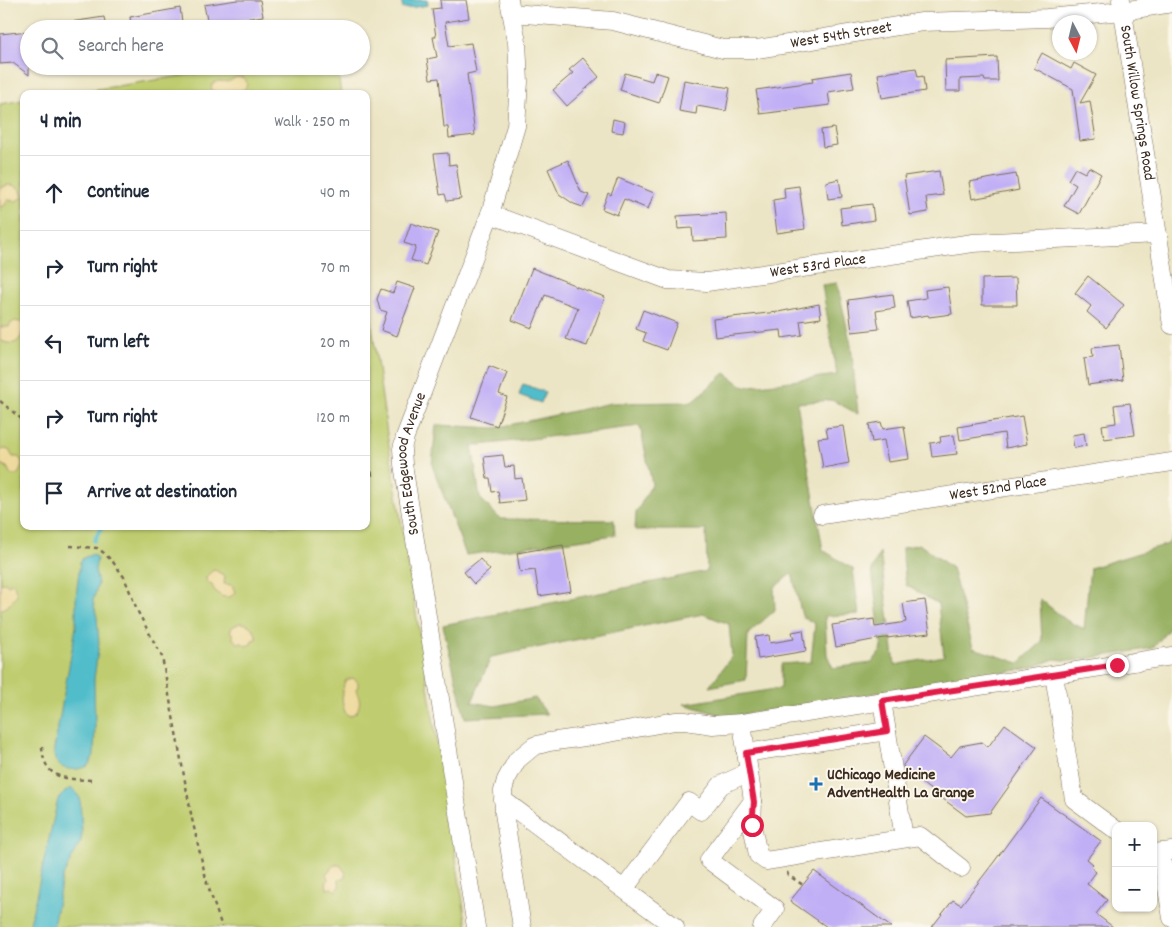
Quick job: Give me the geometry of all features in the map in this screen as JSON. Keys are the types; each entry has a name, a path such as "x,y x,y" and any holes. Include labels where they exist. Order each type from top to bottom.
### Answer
{"street":[{"name":"West 54th Street","path":"511,6 613,22 723,49 758,49 922,22 1047,18 1122,5 1172,2"},
{"name":"South Willow Springs Road","path":"1122,5 1172,325"},
{"name":"South Edgewood Avenue","path":"476,927 426,614 402,449 408,428 490,214 516,126 519,82 517,42 511,6"},
{"name":"West 53rd Place","path":"490,214 668,280 707,282 973,242 1158,234"},
{"name":"West 52nd Place","path":"822,515 1172,462"},
{"path":"522,927 504,814 504,785 517,760 534,746 675,722 685,721 713,725 742,723 1172,656"},
{"path":"1054,674 1074,799 1112,827"},
{"path":"882,701 904,838"},
{"path":"742,723 754,802 752,825 758,856 766,862 920,836 961,868"},
{"path":"746,753 887,731"},
{"path":"624,889 689,802 701,811 721,785 749,772"},
{"path":"504,800 675,927"},
{"path":"754,802 709,860 775,909 762,927"},
{"path":"1157,853 1172,851"},
{"path":"1157,861 1164,865 1169,886 1172,918"}],"path":[{"path":"0,401 20,418"},
{"path":"70,546 97,548 104,553 124,577 138,612 162,657 192,819 222,927"},
{"path":"42,747 46,766 59,776 68,779 91,780"}],"green space":[{"path":"187,75 338,75 340,90 92,90"},
{"path":"20,101 20,530 370,530 370,311 387,434 467,927 0,927 0,104"},
{"path":"837,283 851,345 858,414 832,400 797,403 823,550 853,569 859,614 825,616 827,655 833,668 872,663 882,649 872,570 880,552 895,665 944,656 938,604 906,585 902,548 919,544 952,568 973,648 1019,663 1042,642 1040,599 1066,620 1084,629 1090,568 1168,544 1172,537 1172,625 1153,648 1072,661 1054,659 1031,668 727,717 684,704 781,688 781,664 811,662 815,624 802,616 792,573 774,588 775,610 748,634 746,680 709,687 732,656 729,624 703,614 491,657 472,702 495,706 535,698 547,714 465,718 443,625 707,571 706,530 635,530 636,513 652,484 640,426 472,446 480,498 500,519 614,520 615,535 466,555 432,465 436,425 495,428 611,403 692,402 725,373 744,387 837,375 822,285"}],"sand":[{"path":"236,77 242,77 247,84 244,90 212,90 211,86 217,81 230,81"},
{"path":"13,185 20,191 20,199 16,201 8,200 4,206 0,207 0,188"},
{"path":"15,321 20,322 20,338 12,343 0,341 0,327 9,327"},
{"path":"4,449 9,450 13,457 20,459 20,470 17,475 11,475 7,467 0,464 0,451"},
{"path":"215,570 225,576 224,584 232,585 235,592 229,597 219,595 212,585 207,583 206,577"},
{"path":"5,582 8,585 14,584 17,595 8,606 0,610 0,584"},
{"path":"240,623 254,630 256,636 256,639 252,640 252,643 247,646 233,639 233,634 230,632 232,627"},
{"path":"353,678 358,682 356,690 359,703 357,712 350,716 344,710 342,692 346,680"},
{"path":"334,865 340,865 346,873 344,878 339,880 339,888 335,891 332,888 327,889 326,882 328,879 326,874"}],"water":[{"path":"401,0 427,0 428,5 403,9"},
{"path":"523,384 545,392 541,403 519,395"},
{"path":"93,554 97,559 95,570 98,584 93,601 97,617 99,643 94,679 94,755 88,766 70,769 64,768 56,762 54,749 76,627 76,597 80,562 83,558"},
{"path":"68,789 73,789 80,798 81,841 62,878 53,927 29,927 58,799"}],"building":[{"path":"237,0 260,0 263,16 239,20 207,20 204,5"},
{"path":"440,0 466,0 469,18 445,22 449,46 471,43 476,72 467,74 475,135 449,138 448,127 444,127 439,78 430,79 427,59 437,57 433,37 436,37 432,9 441,8"},
{"path":"180,8 182,20 130,20 130,17"},
{"path":"104,17 104,20 84,20"},
{"path":"20,32 20,68 13,63 0,64 0,34"},
{"path":"1042,53 1071,69 1074,63 1096,75 1080,103 1090,101 1096,139 1080,141 1073,89 1034,68"},
{"path":"997,57 998,81 985,81 984,78 960,79 960,91 946,91 945,60"},
{"path":"583,58 599,77 567,106 553,90 573,73 569,70"},
{"path":"916,68 918,77 923,76 925,91 882,98 878,74"},
{"path":"655,72 668,76 659,103 620,90 625,73 652,81"},
{"path":"851,72 854,88 828,92 830,105 760,114 756,90 813,82 812,78"},
{"path":"684,80 730,88 726,111 697,106 696,114 679,111"},
{"path":"613,119 625,122 623,133 611,131"},
{"path":"834,128 837,145 823,147 821,130"},
{"path":"448,153 449,165 456,164 461,199 447,201 445,194 440,195 434,154"},
{"path":"568,160 581,192 589,195 583,207 574,204 559,194 548,169"},
{"path":"1089,167 1101,174 1079,214 1064,206 1076,185 1068,180 1075,168 1085,173"},
{"path":"939,171 943,195 926,197 928,212 910,215 904,176"},
{"path":"1016,174 1019,190 972,199 969,182"},
{"path":"618,178 654,193 648,209 624,199 617,215 602,209 608,193 611,195"},
{"path":"839,179 842,197 828,199 826,182"},
{"path":"799,186 805,229 777,233 773,200 785,198 784,188"},
{"path":"872,204 874,220 842,225 840,208"},
{"path":"726,213 727,239 693,241 692,228 678,229 677,216"},
{"path":"411,223 438,232 426,265 411,260 416,247 404,243"},
{"path":"532,268 605,297 587,346 566,339 578,308 545,295 532,328 512,320"},
{"path":"1088,276 1124,305 1106,328 1087,312 1091,306 1075,293"},
{"path":"1016,278 1017,305 982,305 982,279"},
{"path":"397,282 415,288 397,336 381,330 387,312 380,310 377,299 381,289 393,293"},
{"path":"948,287 952,314 910,318 907,301 926,298 925,290"},
{"path":"893,294 895,308 876,311 879,329 852,332 848,300"},
{"path":"819,304 821,318 800,321 802,335 782,338 781,330 715,337 713,319 778,312"},
{"path":"643,310 677,323 667,350 643,341 646,333 636,329"},
{"path":"1119,345 1123,380 1088,385 1084,358 1093,357 1092,348"},
{"path":"489,366 507,373 499,394 507,397 497,426 471,417"},
{"path":"1130,403 1135,435 1104,439 1102,425 1116,423 1114,405"},
{"path":"1022,416 1027,444 1006,448 1004,433 960,440 958,427"},
{"path":"881,422 883,429 904,426 909,459 888,462 884,440 872,442 869,424"},
{"path":"843,426 849,463 823,468 818,438 828,437 826,428"},
{"path":"1084,433 1086,446 1074,448 1072,435"},
{"path":"954,435 957,454 932,457 930,443 941,442 940,437"},
{"path":"503,455 505,467 514,466 515,479 522,478 525,500 500,503 498,491 492,492 490,478 487,478 484,457"},
{"path":"563,545 571,591 539,596 535,570 520,572 517,553"},
{"path":"480,559 490,570 474,584 464,572"},
{"path":"925,600 930,633 877,639 836,647 832,625 874,619 875,627 906,622 903,603"},
{"path":"803,630 806,651 758,659 755,637 769,635 770,643 794,639 792,632"},
{"path":"1005,724 1037,747 990,813 966,816 904,770 903,765 924,737 951,757 960,746 982,742 988,747"},
{"path":"1041,798 1101,841 1087,859 1093,864 1090,867 1096,872 1087,884 1107,900 1096,914 1113,927 932,927 953,900 961,905"},
{"path":"814,871 891,927 827,927 790,901"}],"waterway":[{"path":"94,541 100,530"}],"place":[{"name":"UChicago Medicine AdventHealth La Grange","path":"816,784"}],"route":[{"path":"752,825 754,802 746,753 887,731 882,701 1117,665"}]}
